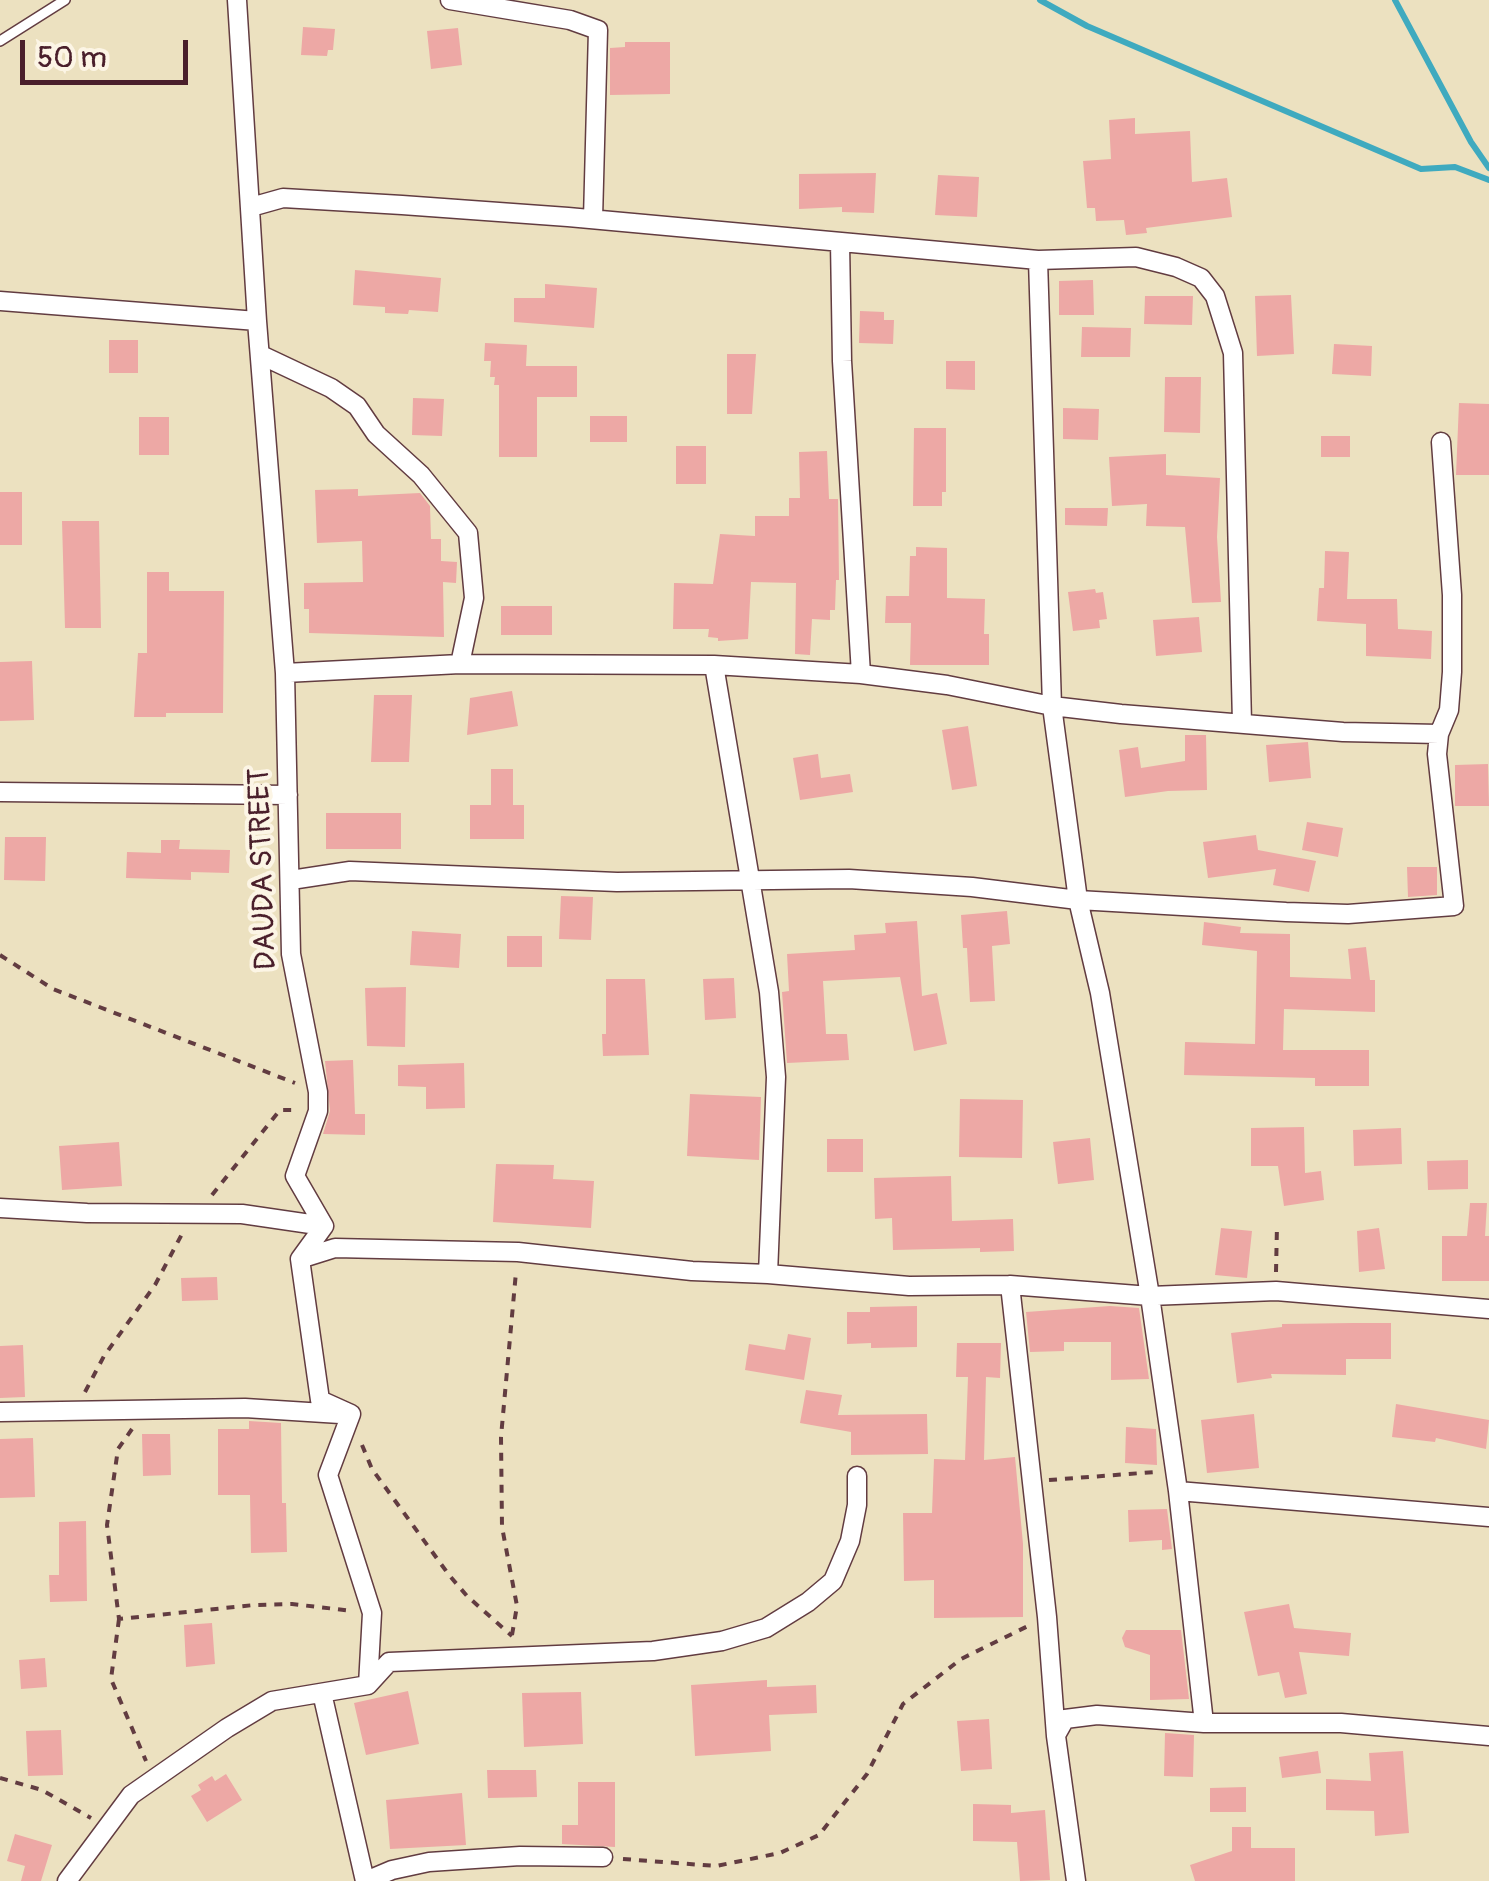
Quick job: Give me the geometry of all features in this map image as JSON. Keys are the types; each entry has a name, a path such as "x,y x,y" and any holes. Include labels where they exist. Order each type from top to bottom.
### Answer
{"street":[{"name":"DAUDA STREET","path":"238,0 257,320 286,673 291,954 318,1102 296,1176 324,1226"},
{"path":"450,0 570,20 598,30 593,219"},
{"path":"251,207 283,198 593,219 1038,260 1136,258 1176,267 1201,278 1215,296 1233,353 1242,722"},
{"path":"840,242 842,362 861,674"},
{"path":"1038,260 1052,706 1078,900 1100,993 1150,1296 1178,1491 1204,1723"},
{"path":"0,302 257,320"},
{"path":"261,355 331,388 357,406 376,434 421,475 468,533 474,598 460,664"},
{"path":"291,880 350,871 617,882 849,879 972,887 1078,900 1332,913 1454,906 1437,754 1450,710 1452,672 1452,595 1441,442"},
{"path":"286,673 460,664 714,666 861,674 947,685 1052,706 1343,732 1440,734"},
{"path":"714,666 769,992 776,1078 768,1274"},
{"path":"0,792 288,795"},
{"path":"0,1208 242,1214 324,1226 300,1259 320,1400 349,1419"},
{"path":"300,1259 335,1248 518,1252 692,1272 909,1286 1010,1285 1150,1296 1276,1292 1489,1309"},
{"path":"1010,1285 1047,1616 1056,1736 1076,1881"},
{"path":"0,1412 245,1408 349,1419"},
{"path":"349,1419 328,1474 372,1613 368,1685"},
{"path":"67,1881 131,1795 272,1701 368,1685 389,1662 653,1652 722,1642 766,1628 833,1581 850,1541 858,1506 857,1476"},
{"path":"1178,1491 1489,1517"},
{"path":"322,1693 366,1881 392,1870 429,1862 603,1856"},
{"path":"1056,1736 1065,1720 1097,1715 1204,1723 1294,1720 1489,1736"}],"lane":[{"path":"0,42 65,0"}],"path":[{"path":"0,955 53,989 318,1102"},
{"path":"76,1409 104,1356 154,1285 188,1222 280,1110 318,1102"},
{"path":"1276,1292 1277,1225"},
{"path":"497,1659 512,1635 517,1606 502,1527 502,1438 518,1252"},
{"path":"145,1410 118,1449 107,1525 120,1619 110,1678 154,1779"},
{"path":"349,1419 372,1469 449,1575 512,1635"},
{"path":"1030,1481 1175,1471"},
{"path":"120,1619 292,1604 372,1613"},
{"path":"603,1856 716,1866 780,1853 819,1835 867,1774 903,1704 961,1658 1047,1616"},
{"path":"0,1778 42,1790 108,1828"}],"building":[{"path":"303,27 335,29 333,50 328,50 327,56 301,55"},
{"path":"458,28 462,65 431,69 427,31"},
{"path":"625,42 670,42 670,94 610,95 610,48 625,47"},
{"path":"1135,118 1135,134 1190,131 1192,182 1227,178 1232,217 1146,228 1147,233 1126,235 1124,220 1096,221 1095,208 1087,208 1083,161 1111,159 1109,120"},
{"path":"876,173 874,213 842,212 842,207 799,209 799,174"},
{"path":"938,175 979,177 977,217 935,215"},
{"path":"355,270 441,278 438,312 385,313 385,307 353,305"},
{"path":"1093,280 1094,315 1059,315 1059,281"},
{"path":"545,284 597,288 594,328 514,322 514,298 545,298"},
{"path":"1291,295 1294,354 1257,356 1255,296"},
{"path":"1145,296 1193,296 1192,325 1144,324"},
{"path":"860,311 884,312 884,320 894,320 893,344 859,343"},
{"path":"1082,327 1131,328 1130,357 1081,357"},
{"path":"109,340 138,340 138,373 109,373"},
{"path":"485,343 527,345 526,366 577,366 577,397 537,397 537,457 499,457 499,385 494,385 495,377 490,377 491,361 484,361"},
{"path":"1334,344 1372,346 1371,376 1332,374"},
{"path":"727,354 756,354 752,414 727,414"},
{"path":"946,361 975,361 975,390 946,389"},
{"path":"1165,377 1201,377 1200,433 1164,432"},
{"path":"413,398 444,399 442,436 412,435"},
{"path":"1459,403 1489,404 1489,475 1456,475"},
{"path":"1063,408 1099,409 1098,440 1063,439"},
{"path":"590,416 627,416 627,442 590,442"},
{"path":"139,417 169,417 169,455 139,455"},
{"path":"914,428 946,428 946,492 942,492 942,506 913,506"},
{"path":"1321,436 1350,436 1350,457 1321,457"},
{"path":"676,446 706,446 706,484 676,484"},
{"path":"827,451 829,499 838,499 839,580 830,620 812,619 810,655 795,654 796,583 751,582 748,639 718,641 708,637 709,629 673,629 674,583 713,584 720,534 755,536 755,516 789,516 789,498 800,498 799,452"},
{"path":"1166,454 1166,475 1220,478 1217,537 1221,602 1192,603 1185,527 1146,526 1147,504 1112,506 1109,457"},
{"path":"358,489 358,496 420,493 430,506 431,539 441,539 441,561 457,562 456,583 443,582 444,637 309,633 304,583 363,582 362,541 317,543 315,490"},
{"path":"0,492 22,492 22,545 0,545"},
{"path":"1065,508 1108,508 1107,526 1065,525"},
{"path":"62,521 99,521 101,628 65,628"},
{"path":"916,547 947,548 947,598 985,599 984,634 989,634 989,665 910,665 911,623 885,623 886,596 909,596 910,556 916,556"},
{"path":"1325,551 1349,552 1347,599 1397,599 1398,629 1432,631 1431,659 1366,656 1366,624 1317,621 1319,588 1324,588"},
{"path":"147,572 169,572 169,591 224,591 223,713 134,717 138,653 147,653"},
{"path":"1095,589 1096,593 1103,592 1107,619 1099,620 1100,628 1073,631 1068,592"},
{"path":"501,606 552,606 552,635 501,635"},
{"path":"1199,617 1202,652 1156,656 1153,620"},
{"path":"32,661 34,720 0,721 0,662"},
{"path":"512,691 518,726 467,735 470,698"},
{"path":"374,695 412,695 409,762 371,762"},
{"path":"968,726 977,786 952,790 942,730"},
{"path":"1185,735 1206,735 1207,790 1125,797 1119,750 1138,747 1141,768 1185,761"},
{"path":"1308,742 1311,778 1269,782 1266,745"},
{"path":"818,754 821,778 850,774 853,792 800,800 793,758"},
{"path":"1488,764 1489,806 1455,806 1455,765"},
{"path":"491,769 513,769 513,805 524,805 524,839 470,839 470,805 491,805"},
{"path":"326,813 401,813 401,849 326,849"},
{"path":"1307,822 1343,828 1338,857 1302,850"},
{"path":"1256,835 1258,850 1316,861 1309,892 1273,885 1276,869 1208,878 1203,842"},
{"path":"5,837 46,837 45,881 4,880"},
{"path":"161,840 180,840 179,849 230,850 229,873 191,872 191,880 126,878 127,852 161,853"},
{"path":"1407,867 1437,867 1437,895 1408,897"},
{"path":"561,896 593,897 591,940 559,939"},
{"path":"1007,911 1010,944 992,946 995,1001 970,1002 961,915"},
{"path":"917,921 922,996 937,993 947,1044 914,1051 900,977 823,981 826,1034 847,1034 849,1060 787,1063 782,992 789,991 787,954 855,950 854,935 886,933 885,923"},
{"path":"1204,922 1241,927 1240,933 1290,934 1290,977 1351,979 1348,949 1366,947 1370,980 1375,980 1375,1012 1284,1009 1283,1050 1369,1050 1369,1086 1315,1086 1315,1078 1184,1075 1185,1042 1255,1044 1257,951 1202,945"},
{"path":"412,931 461,934 459,968 410,965"},
{"path":"507,936 542,936 542,967 507,967"},
{"path":"734,978 736,1018 705,1020 703,979"},
{"path":"606,979 645,979 649,1055 603,1056"},
{"path":"406,987 405,1047 367,1046 365,988"},
{"path":"353,1060 355,1114 365,1114 365,1135 323,1134 330,1111 325,1061"},
{"path":"464,1063 465,1108 426,1109 426,1087 398,1086 398,1065"},
{"path":"690,1094 761,1097 759,1160 687,1156"},
{"path":"960,1099 1023,1100 1022,1158 959,1157"},
{"path":"1304,1127 1305,1173 1321,1171 1324,1200 1284,1206 1278,1166 1251,1166 1251,1128"},
{"path":"1401,1128 1402,1164 1354,1166 1353,1130"},
{"path":"1090,1138 1094,1180 1058,1184 1053,1142"},
{"path":"827,1139 863,1139 863,1172 827,1172"},
{"path":"119,1142 122,1186 62,1190 59,1146"},
{"path":"1468,1160 1468,1189 1428,1190 1427,1161"},
{"path":"496,1164 554,1165 553,1179 594,1181 591,1228 493,1222"},
{"path":"951,1176 952,1221 1013,1219 1014,1251 893,1250 892,1218 875,1219 874,1178"},
{"path":"1470,1203 1487,1203 1489,1281 1442,1281 1442,1236 1467,1236"},
{"path":"1221,1228 1252,1231 1247,1278 1215,1275"},
{"path":"1379,1228 1385,1269 1359,1272 1357,1231"},
{"path":"217,1277 218,1300 182,1301 181,1278"},
{"path":"917,1306 917,1347 847,1344 847,1312 870,1312 870,1307"},
{"path":"1110,1306 1139,1308 1149,1379 1111,1380 1111,1342 1064,1342 1064,1351 1030,1352 1026,1312"},
{"path":"1391,1323 1391,1359 1346,1359 1346,1375 1271,1374 1272,1378 1237,1383 1231,1333 1282,1324"},
{"path":"788,1334 811,1338 804,1380 745,1370 749,1344 785,1350"},
{"path":"957,1343 1001,1343 1000,1378 986,1377 984,1460 1015,1457 1023,1544 1023,1617 934,1618 934,1580 904,1581 903,1513 932,1513 934,1459 965,1460 968,1377 956,1377"},
{"path":"23,1345 25,1397 0,1398 0,1346"},
{"path":"806,1390 842,1395 838,1415 927,1414 928,1454 851,1455 851,1432 800,1423"},
{"path":"1396,1404 1489,1420 1486,1449 1436,1438 1435,1442 1392,1437"},
{"path":"1254,1414 1259,1468 1207,1473 1201,1420"},
{"path":"249,1421 281,1423 287,1552 251,1553 250,1495 218,1495 218,1429 249,1429"},
{"path":"1126,1427 1156,1429 1157,1465 1125,1463"},
{"path":"142,1434 170,1434 171,1475 143,1476"},
{"path":"33,1438 35,1497 0,1498 0,1439"},
{"path":"1167,1509 1172,1549 1162,1550 1162,1540 1129,1542 1128,1510"},
{"path":"86,1521 87,1601 50,1602 49,1575 59,1575 59,1522"},
{"path":"1289,1604 1294,1628 1351,1633 1349,1656 1299,1652 1307,1694 1285,1698 1279,1672 1258,1676 1244,1612"},
{"path":"212,1623 215,1664 186,1667 184,1625"},
{"path":"1126,1630 1181,1630 1189,1699 1150,1700 1150,1655 1125,1647 1122,1638"},
{"path":"45,1658 47,1687 21,1689 19,1660"},
{"path":"767,1680 767,1687 816,1685 817,1713 769,1715 771,1751 695,1756 691,1685"},
{"path":"408,1691 419,1744 366,1755 354,1703"},
{"path":"581,1692 583,1744 524,1747 522,1693"},
{"path":"989,1719 992,1769 961,1771 957,1721"},
{"path":"61,1730 63,1775 28,1776 26,1731"},
{"path":"1165,1733 1194,1735 1193,1777 1164,1776"},
{"path":"1318,1751 1321,1773 1282,1778 1279,1757"},
{"path":"1403,1751 1409,1833 1375,1836 1374,1811 1326,1810 1326,1779 1371,1781 1369,1753"},
{"path":"487,1770 536,1770 537,1797 488,1798"},
{"path":"226,1774 242,1800 207,1822 191,1796 201,1790 198,1785 212,1776 215,1781"},
{"path":"578,1782 615,1782 615,1847 562,1844 562,1825 578,1825"},
{"path":"1246,1787 1246,1812 1210,1812 1210,1788"},
{"path":"462,1793 466,1845 390,1849 386,1800"},
{"path":"973,1804 1011,1805 1011,1813 1045,1810 1050,1880 1020,1881 1017,1842 973,1841"},
{"path":"1232,1827 1251,1827 1251,1848 1295,1848 1295,1881 1195,1881 1190,1865 1232,1851"},
{"path":"15,1834 52,1845 41,1881 21,1881 25,1866 7,1861"}],"waterway":[{"path":"1040,0 1087,26 1421,169 1455,167 1489,180"},
{"path":"1395,0 1471,142 1489,168"}]}
